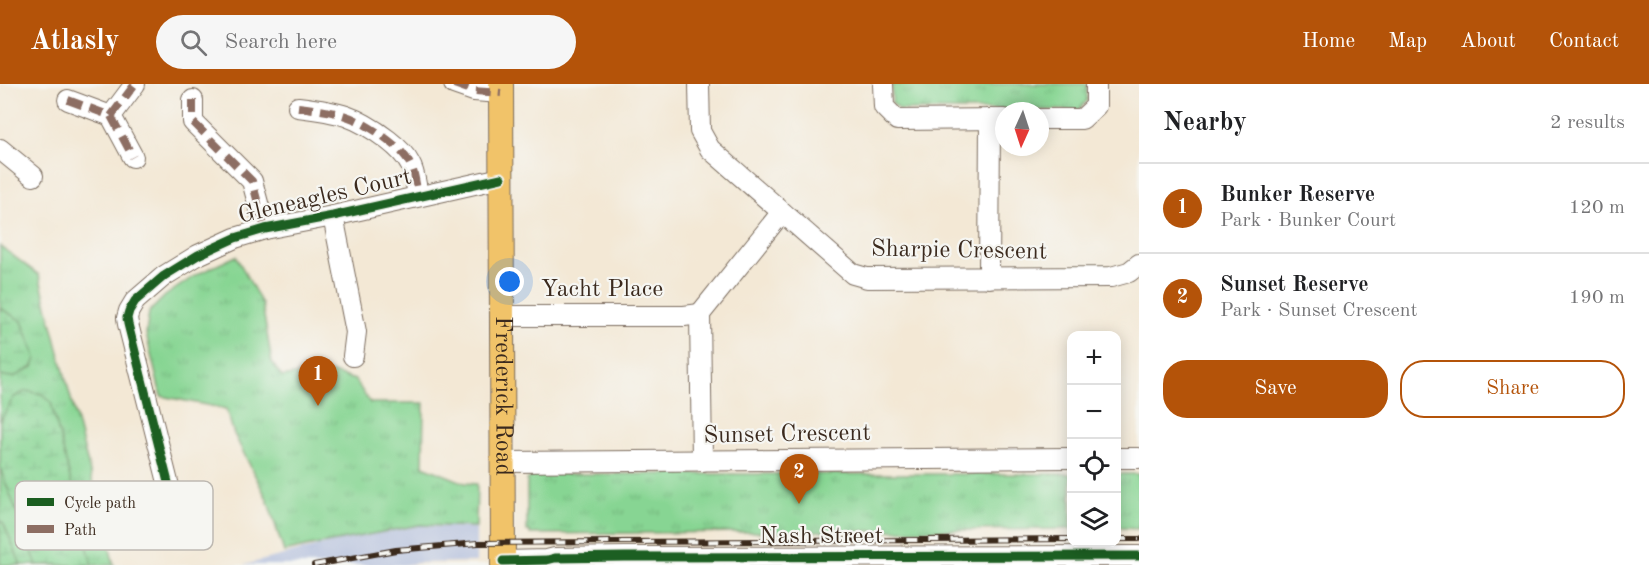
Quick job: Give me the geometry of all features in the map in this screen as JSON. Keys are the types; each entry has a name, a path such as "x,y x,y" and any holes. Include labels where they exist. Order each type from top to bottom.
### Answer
{"main road":[{"name":"Frederick Road","path":"501,88 503,563"}],"street":[{"path":"111,116 135,84"},
{"path":"454,84 474,91 501,88"},
{"name":"Sharpie Crescent","path":"699,84 700,131 710,149 854,274 867,278 1111,277 1129,272 1139,264"},
{"path":"883,84 884,107 897,120 995,119"},
{"path":"1049,119 1082,119 1096,106 1096,84"},
{"path":"68,100 111,116 133,157"},
{"path":"193,100 193,122 252,181 265,229"},
{"path":"298,107 355,118 375,130 399,149 411,165 418,195"},
{"path":"0,149 33,176"},
{"path":"989,278 995,156"},
{"name":"Gleneagles Court","path":"167,481 136,360 128,318 135,301 164,276 198,255 235,238 265,229 501,178"},
{"path":"702,461 700,314 782,212"},
{"path":"333,216 356,332 353,356"},
{"name":"Yacht Place","path":"503,316 684,316 700,314"},
{"name":"Sunset Crescent","path":"503,462 1067,458"},
{"path":"1121,458 1139,458"},
{"name":"Nash Street","path":"503,563 555,558 625,561 1118,561 1139,556"}],"shaded area":[{"path":"419,526 476,528 476,562 403,565 244,565 330,543"}],"green space":[{"path":"892,84 1087,84 1087,101 1078,110 1049,110 1049,102 995,102 995,110 900,110 892,103"},
{"path":"0,246 39,275 92,481 15,481 15,550 110,550 114,565 0,565"},
{"path":"236,256 262,304 272,363 282,377 323,370 355,380 370,403 424,403 423,466 465,483 477,484 476,527 419,525 284,552 267,499 234,434 226,409 161,396 146,334 149,312 165,296 196,275"},
{"path":"0,308 22,321 36,358 33,367 14,377 0,376"},
{"path":"26,391 42,394 51,402 71,481 15,481 15,507 0,468 0,421 14,397"},
{"path":"536,474 1067,474 1067,529 530,534 530,531 527,531 527,480"},
{"path":"1121,474 1139,474 1139,529 1121,528"},
{"path":"0,521 3,522 21,565 0,565"},
{"path":"31,550 88,550 92,565 37,565"}],"railway":[{"path":"314,565 396,550 478,543 1067,539"},
{"path":"1121,539 1139,539"}],"marked path":[{"path":"111,116 135,84"},
{"path":"454,84 474,91 501,93"},
{"path":"68,100 111,116 133,157"},
{"path":"193,100 193,122 252,181 265,229"},
{"path":"298,107 346,116 366,125 388,140 410,164 418,195"}],"cycle path":[{"path":"168,481 128,324 129,311 135,301 164,276 198,255 235,238 265,229 501,178"},
{"path":"503,561 625,557 1139,556"}],"place":[{"name":"Bunker Reserve","path":"318,406"},
{"name":"Sunset Reserve","path":"799,504"}]}
